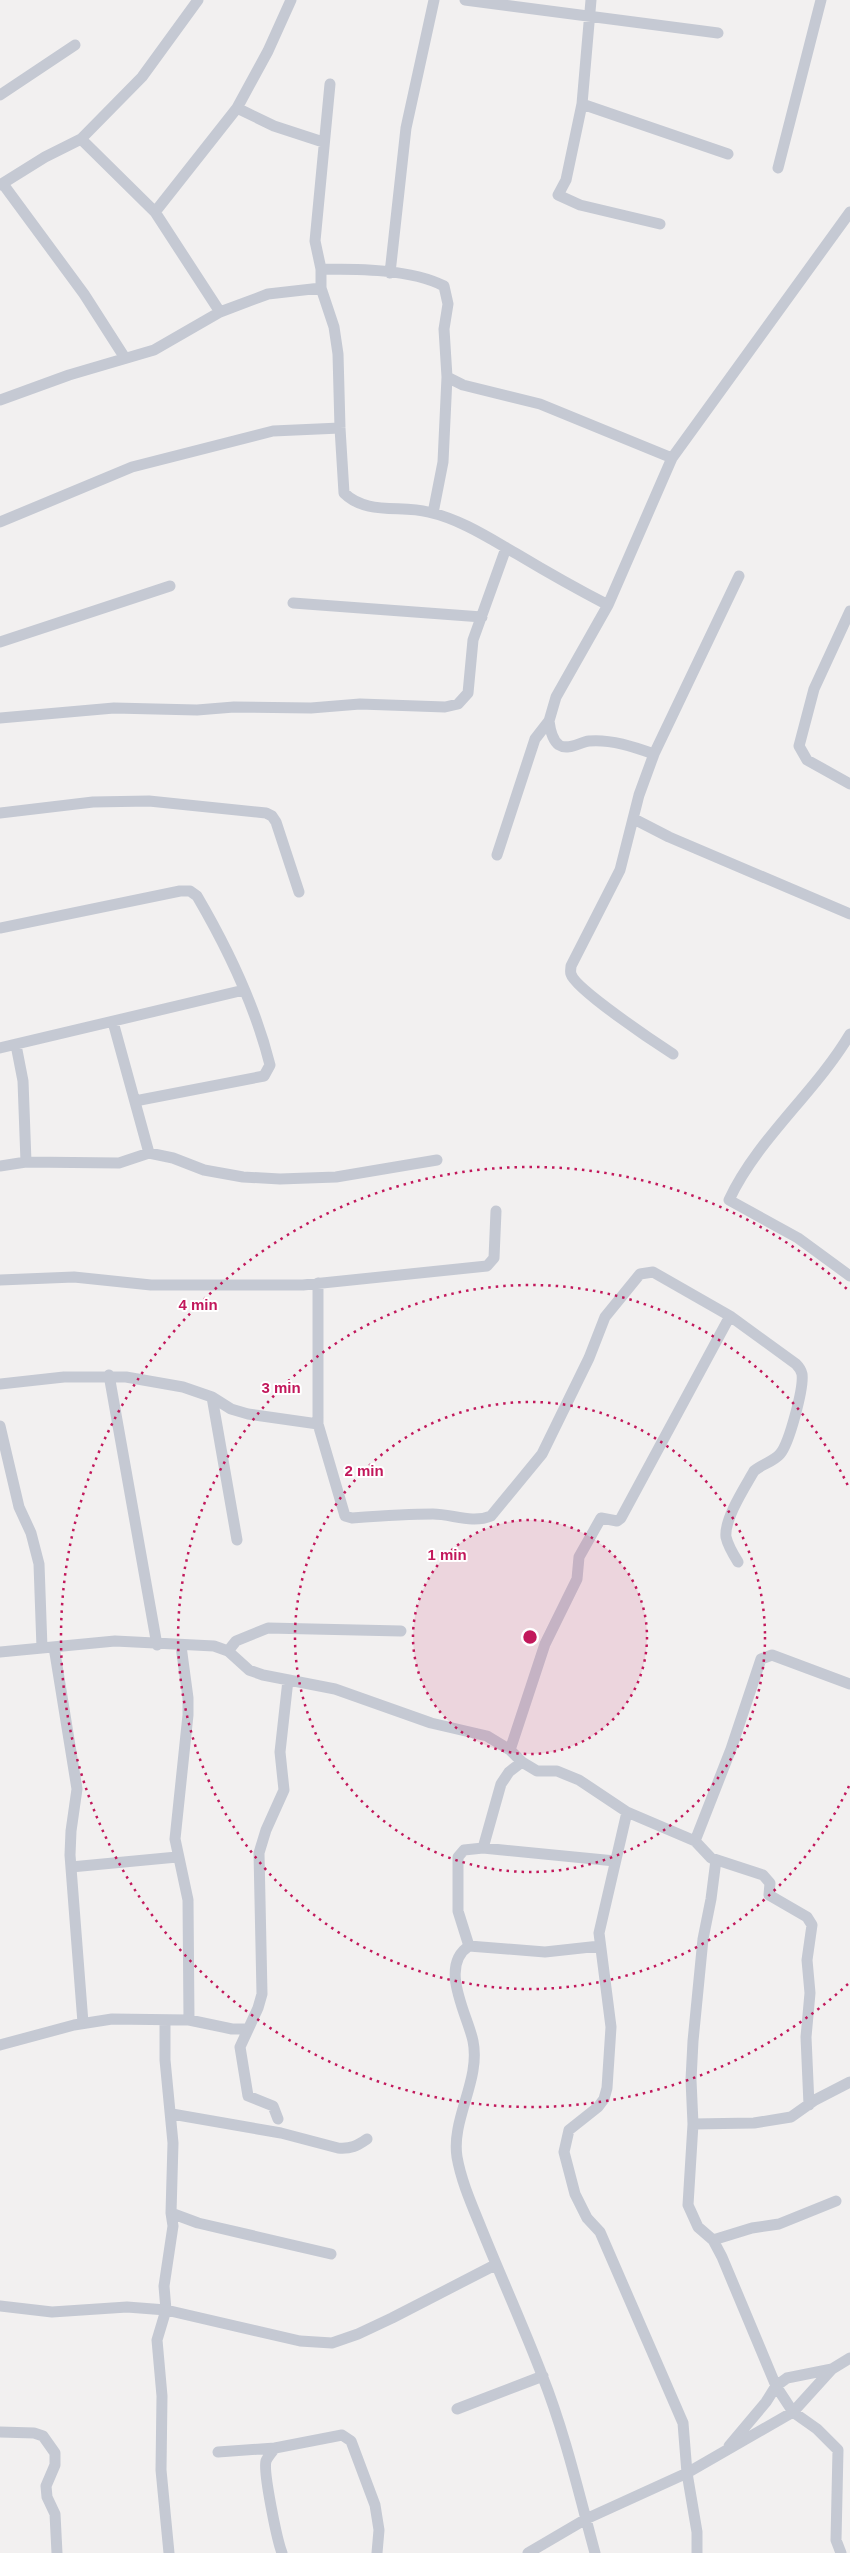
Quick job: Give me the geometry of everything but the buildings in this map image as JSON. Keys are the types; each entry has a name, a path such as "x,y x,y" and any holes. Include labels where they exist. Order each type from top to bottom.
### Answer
{"street":[{"path":"125,358 84,294 1,184 45,157 81,139 142,77 176,34 198,0"},
{"path":"155,212 237,108 268,51 291,0"},
{"path":"390,273 406,128 434,0"},
{"path":"466,0 503,7 718,33"},
{"path":"591,0 582,104 566,180 558,195 580,206 660,224"},
{"path":"778,168 821,0"},
{"path":"0,95 75,45"},
{"path":"330,84 315,241 321,269 321,288 334,327 338,354 344,493 352,501 389,509 433,513 470,527 608,604"},
{"path":"582,104 728,154"},
{"path":"237,108 274,126 323,142"},
{"path":"81,139 155,212 220,312"},
{"path":"498,855 535,739 549,721 556,696 608,604 672,458 850,212"},
{"path":"321,269 354,269 390,273 434,280 444,286 448,304 444,329 447,377 443,462 433,513"},
{"path":"0,400 154,350 220,312 268,294 321,288"},
{"path":"447,377 463,385 540,404 672,458"},
{"path":"0,522 132,467 273,431 340,428"},
{"path":"0,718 114,708 197,710 234,706 311,708 360,704 445,707 458,704 468,693 473,640 506,548"},
{"path":"673,1054 616,1015 571,974 571,966 620,870 639,795 654,754 739,576"},
{"path":"0,642 170,586"},
{"path":"293,604 482,616"},
{"path":"850,611 814,689 799,746 807,760 850,784"},
{"path":"549,721 551,734 559,745 566,747 582,742 602,741 638,748 654,754"},
{"path":"0,813 92,802 149,800 266,813 272,816 276,822 299,892"},
{"path":"634,820 669,838 850,914"},
{"path":"0,928 180,891 190,891 197,896 244,990 262,1032 270,1065 264,1076 135,1101"},
{"path":"0,1048 244,990"},
{"path":"113,1022 149,1153"},
{"path":"850,1034 838,1055 764,1143 734,1187 729,1200 798,1238 850,1276"},
{"path":"16,1044 23,1080 26,1162"},
{"path":"0,1166 26,1162 119,1163 149,1153 173,1158 204,1170 243,1177 280,1179 336,1177 437,1160"},
{"path":"0,1280 74,1277 151,1285 229,1286 318,1283 487,1266 494,1258 496,1211"},
{"path":"318,1283 318,1424 329,1458 342,1512 345,1516 352,1518 436,1514 471,1519 491,1516 542,1454 560,1413 589,1358 605,1317 640,1274 653,1272 730,1316 796,1364 802,1375 797,1407 783,1450 775,1459 761,1465 754,1471 729,1519 726,1530 727,1539 738,1562"},
{"path":"510,1750 545,1644 577,1579 579,1557 601,1518 617,1520 621,1518 730,1316"},
{"path":"0,1384 109,1375 167,1382 212,1397 231,1409 248,1414 318,1424"},
{"path":"109,1375 157,1645"},
{"path":"212,1397 237,1540"},
{"path":"0,1426 19,1507 31,1533 39,1564 42,1648"},
{"path":"228,1651 236,1641 268,1628 401,1631"},
{"path":"0,1652 115,1641 157,1645 214,1646 228,1651 249,1670 336,1689 431,1723 487,1736 510,1750 522,1762 536,1771 557,1771 579,1780 627,1812 695,1841 716,1860 763,1875 770,1883 769,1895 812,1921 807,1960 810,1993 806,2037 809,2105"},
{"path":"181,1646 188,1698 188,1715 175,1839 177,1857 188,1900 189,2020"},
{"path":"54,1647 77,1789 71,1831 71,1867 83,2022"},
{"path":"695,1841 731,1749 761,1660 772,1655 850,1684"},
{"path":"278,2119 273,2106 252,2099 246,2092 240,2047 258,2008 262,1994 259,1853 264,1836 284,1790 280,1752 288,1680"},
{"path":"483,1848 501,1784 509,1772 522,1762"},
{"path":"627,1812 600,1922 600,1946 611,2027 607,2088 598,2107 569,2130 565,2145 565,2162 575,2194 587,2218 600,2232 682,2422 687,2473 697,2532 697,2553"},
{"path":"469,1946 458,1911 458,1857 464,1850 483,1848 615,1861"},
{"path":"71,1867 177,1857"},
{"path":"716,1860 712,1899 703,1939 698,1992 691,2080 692,2124 688,2205 698,2228 713,2240 722,2257 776,2386 793,2412 844,2450 836,2540 837,2548 841,2553"},
{"path":"595,2553 569,2455 543,2376 495,2265 464,2183 457,2155 457,2143 474,2050 473,2041 460,2006 454,1975 462,1952 469,1946 545,1952 600,1946"},
{"path":"0,2045 83,2022 112,2019 189,2020 248,2029"},
{"path":"165,2020 164,2060 172,2114 171,2213 173,2226 164,2286 166,2310 157,2340 162,2396 161,2470 168,2553"},
{"path":"692,2124 754,2123 784,2119 796,2114 850,2082"},
{"path":"172,2114 281,2133 338,2148 348,2149 356,2147 367,2139"},
{"path":"713,2240 752,2228 779,2224 836,2201"},
{"path":"171,2213 198,2223 330,2254"},
{"path":"0,2306 52,2312 127,2307 166,2310 300,2341 332,2343 358,2334 392,2318 495,2265"},
{"path":"528,2553 586,2519 687,2473 725,2450 767,2429 793,2412 832,2369 850,2358"},
{"path":"725,2450 766,2402 776,2386 788,2378 832,2369"},
{"path":"457,2409 543,2376"},
{"path":"0,2432 34,2433 43,2436 55,2453 55,2465 46,2486 47,2497 55,2514 58,2553"},
{"path":"218,2452 275,2448 346,2436 351,2441 375,2505 379,2530 376,2553"},
{"path":"275,2448 266,2463 282,2553"}]}
